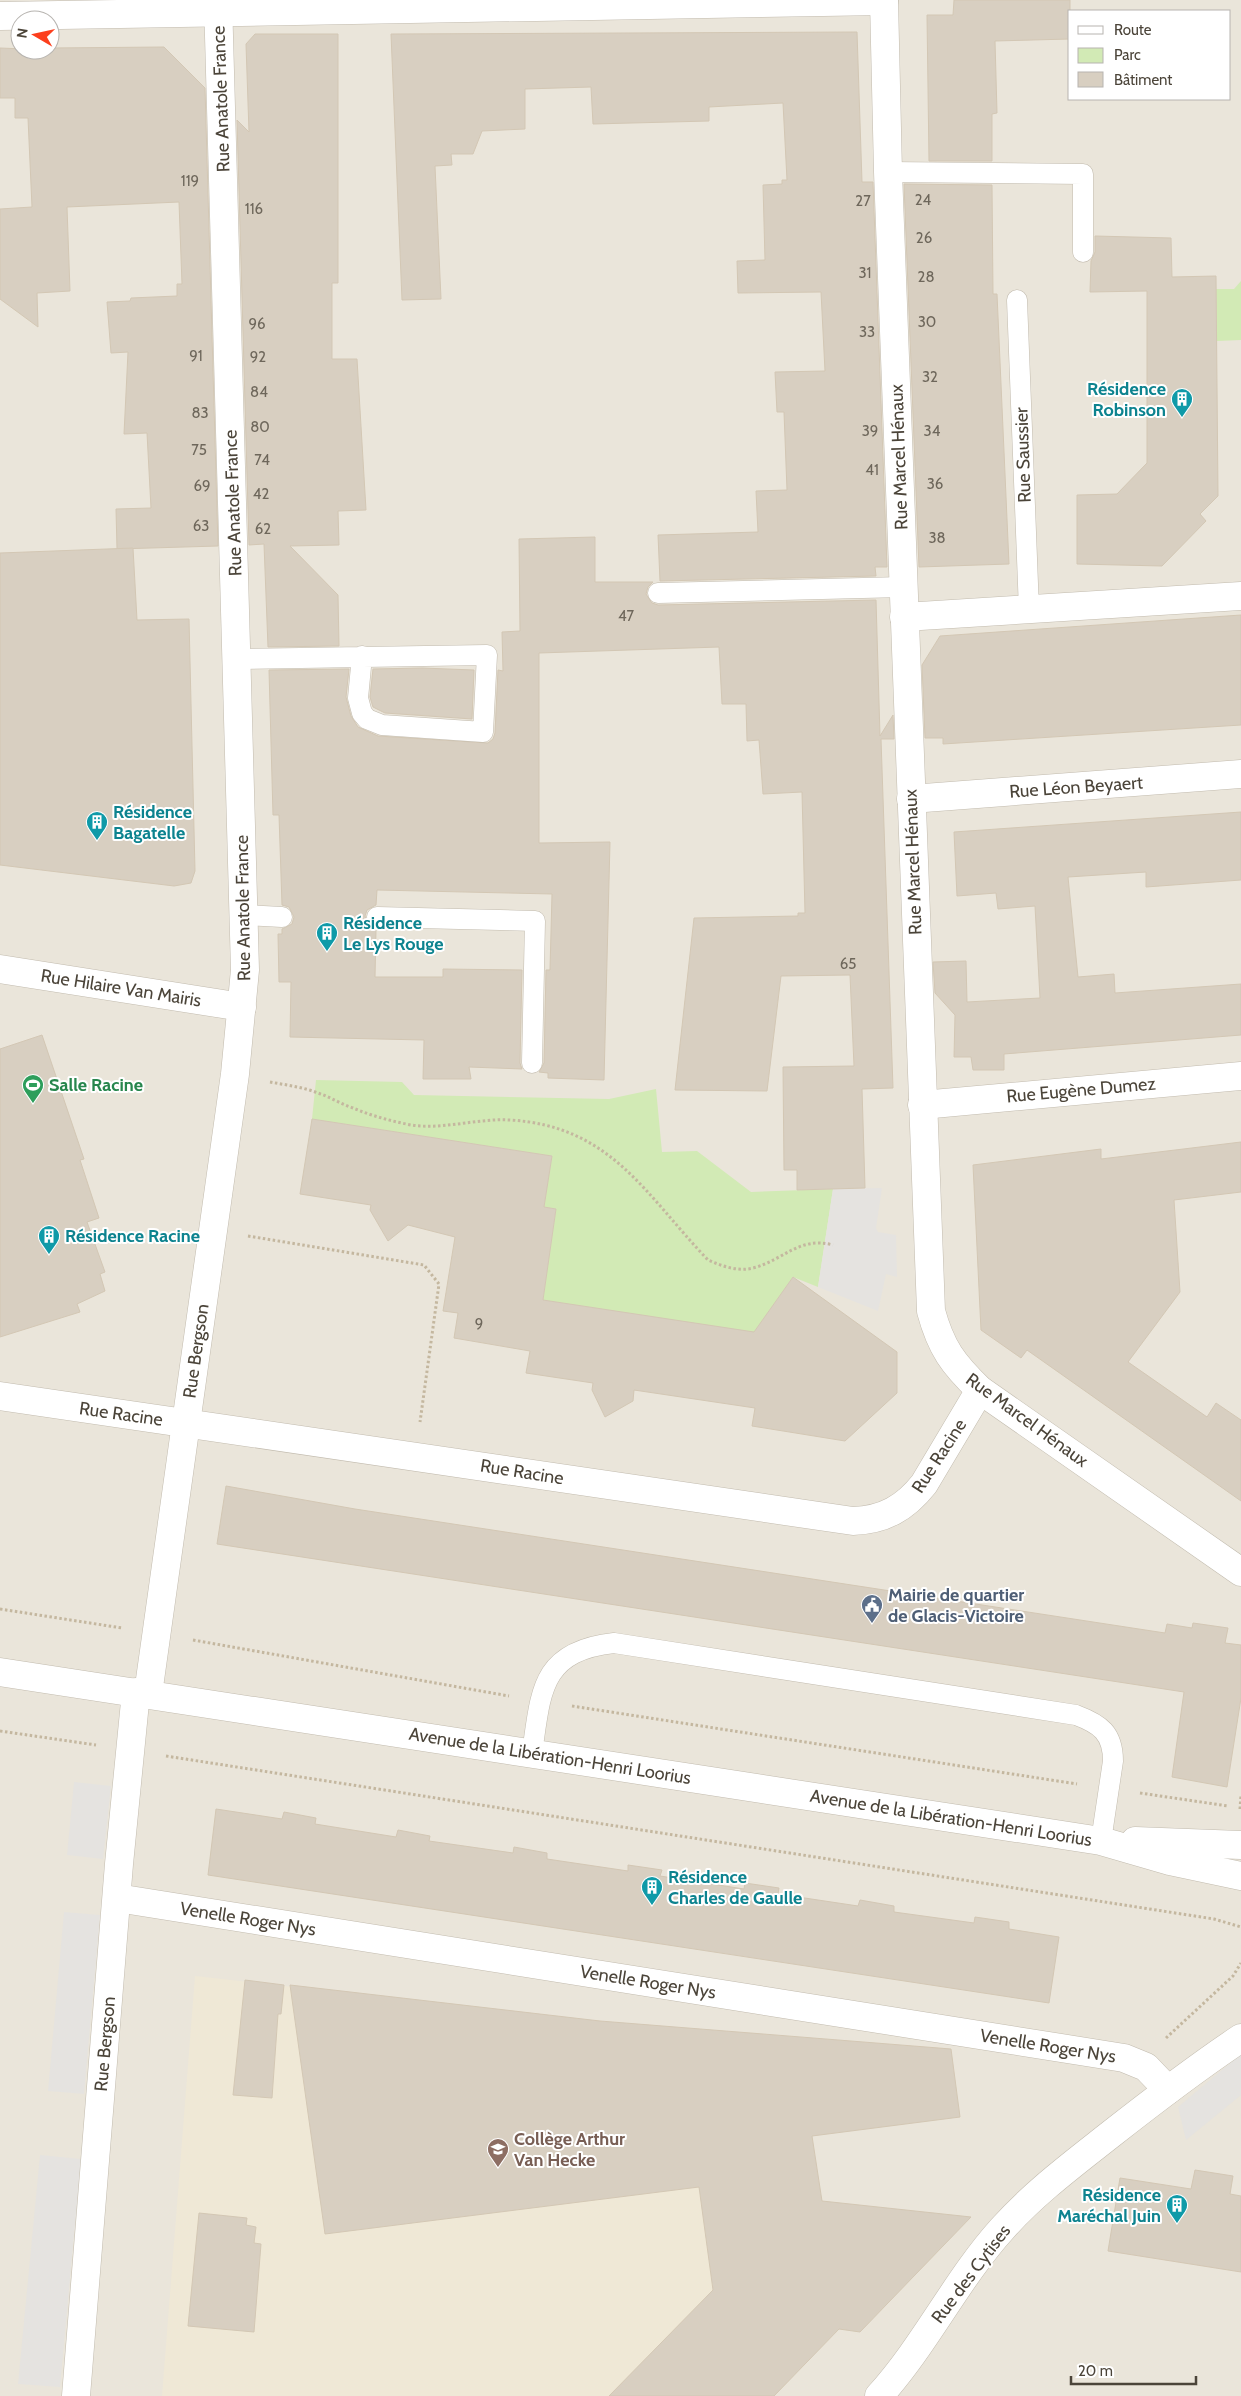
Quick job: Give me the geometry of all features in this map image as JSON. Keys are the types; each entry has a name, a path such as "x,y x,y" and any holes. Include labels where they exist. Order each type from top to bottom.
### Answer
{"street":[{"path":"0,16 219,6 884,1"},
{"name":"Rue Marcel Hénaux","path":"884,1 888,172 931,1311 937,1333 945,1351 955,1366 980,1390 1241,1572"},
{"name":"Rue Anatole France","path":"219,6 244,916 242,1007"},
{"path":"904,617 1241,596"},
{"name":"Rue Léon Beyaert","path":"911,799 1241,774"},
{"name":"Rue Hilaire Van Mairis","path":"0,969 242,1007"},
{"name":"Rue Bergson","path":"76,2396 130,1750 157,1634 235,1074 242,1007"},
{"name":"Rue Eugène Dumez","path":"922,1105 1241,1076"},
{"name":"Rue Racine","path":"0,1396 186,1424 416,1455 833,1520 869,1521 887,1516 914,1496 924,1484 980,1390"},
{"name":"Avenue de la Libération-Henri Loorius","path":"0,1672 1100,1841 1170,1861 1241,1876"},
{"name":"Avenue de la Libération-Henri Loorius","path":"1100,1841 1241,1844"},
{"name":"Venelle Roger Nys","path":"117,1898 1114,2057 1140,2063 1158,2078 1168,2090"},
{"name":"Rue des Cytises","path":"1192,2071 1241,2019"},
{"name":"Rue des Cytises","path":"879,2396 1003,2228 1050,2182 1192,2071 1241,2038"}],"lane":[{"path":"888,172 1083,174 1083,252"},
{"name":"Rue Saussier","path":"1018,300 1029,610"},
{"path":"658,593 903,587"},
{"path":"238,659 362,656 487,655 483,732 382,725 366,719 362,713 358,698 362,656"},
{"path":"244,916 282,916"},
{"path":"377,917 535,921 532,1063"},
{"path":"532,1753 539,1702 547,1678 570,1656 596,1645 614,1643 1076,1715 1096,1725 1111,1740 1113,1761 1100,1841"}],"path":[{"path":"235,1074 319,1093 376,1117 414,1125 432,1126 504,1120 526,1121 566,1130 603,1150 622,1165 708,1260 721,1266 736,1269 752,1268 806,1244 819,1242 834,1245"},
{"path":"213,1230 424,1265 438,1284 416,1455"},
{"path":"0,1609 157,1634 539,1702 1230,1806"},
{"path":"0,1731 1214,1920 1241,1927"},
{"path":"1240,1808 1241,1795"},
{"path":"1140,2063 1233,1976 1241,1963"}],"shaded area":[{"path":"0,0 1241,0 1241,2396 0,2396"},
{"path":"882,1188 876,1228 878,1232 896,1235 897,1277 886,1274 878,1311 818,1287 833,1189"},
{"path":"74,1782 111,1786 103,1859 67,1855"},
{"path":"64,1912 100,1915 84,2094 48,2091"},
{"name":"Collège Arthur Van Hecke","path":"195,1976 600,2021 951,2049 960,2117 812,2136 822,2201 971,2217 860,2332 839,2329 774,2396 162,2396"},
{"path":"1241,2054 1241,2095 1186,2140 1178,2107"},
{"path":"40,2155 81,2159 60,2387 18,2384"}],"green space":[{"path":"1241,281 1241,340 1217,341 1216,289 1234,289"},
{"path":"316,1080 402,1082 414,1095 609,1099 656,1089 662,1152 697,1151 751,1192 833,1189 818,1287 793,1277 754,1333 543,1300 556,1209 544,1207 552,1156 312,1119"}],"building":[{"path":"954,0 1070,0 1068,39 995,41 997,113 992,114 992,161 929,161 927,15 953,15"},
{"path":"857,32 862,182 873,182 887,567 875,567 876,576 660,581 658,535 758,532 756,491 787,490 784,412 777,412 775,372 825,371 821,292 738,293 737,261 765,260 763,185 782,184 782,180 787,180 783,103 709,107 709,121 593,124 591,87 525,89 525,129 482,131 473,154 451,154 452,165 435,166 441,299 402,300 391,34"},
{"path":"255,34 338,34 338,283 332,283 332,359 357,359 366,510 338,511 339,545 290,546 338,595 339,646 268,647 264,544 249,545 237,120 249,132 246,44"},
{"path":"164,47 205,88 218,546 117,549 116,509 151,508 147,433 124,434 128,352 111,353 107,302 130,301 131,298 177,296 177,284 182,284 179,202 67,207 70,291 37,293 38,327 0,299 0,209 32,207 28,118 15,118 15,98 0,98 0,48 10,48 10,60 60,60 60,48"},
{"path":"904,184 992,185 993,294 997,294 1009,564 919,567"},
{"name":"Résidence Robinson","path":"1095,236 1171,238 1172,277 1216,276 1218,496 1200,514 1206,521 1162,566 1077,564 1077,495 1117,494 1147,463 1147,291 1090,292 1091,261 1095,252"},
{"path":"595,537 595,582 653,582 648,587 646,594 652,603 658,605 876,600 880,736 893,715 894,739 881,739 893,1088 862,1089 865,1188 797,1190 797,1170 784,1170 783,1067 854,1066 850,975 781,976 767,1091 675,1090 694,918 798,916 798,913 805,913 802,792 763,794 759,740 747,741 746,704 722,704 719,647 539,653 539,843 610,842 604,1080 548,1078 548,1073 539,1072 544,1063 546,970 550,970 552,894 377,890 376,905 367,910 365,916 367,923 376,929 375,977 443,977 443,969 522,970 520,1063 522,1069 469,1067 471,1079 423,1079 424,1040 290,1037 291,982 279,982 278,934 282,934 282,929 292,924 294,917 289,907 282,905 279,815 273,815 269,670 349,669 346,697 351,716 358,727 378,736 488,743 493,739 495,733 498,670 503,671 502,632 520,631 519,539"},
{"path":"133,548 137,620 189,619 195,871 191,883 174,886 0,865 0,553"},
{"path":"1241,615 1241,725 943,744 943,738 925,738 922,665 940,636"},
{"path":"373,669 474,670 472,719 385,713 373,707 370,697"},
{"path":"1241,812 1241,880 1146,887 1146,872 1068,877 1078,977 1114,974 1115,993 1241,984 1241,1035 1004,1054 1004,1070 973,1070 971,1057 954,1057 955,1015 935,993 933,962 966,961 967,1002 1040,998 1035,906 998,909 996,893 957,896 954,832"},
{"path":"42,1035 84,1159 80,1160 99,1218 87,1222 105,1272 100,1274 105,1291 77,1304 80,1312 0,1337 0,1049"},
{"path":"312,1119 552,1156 544,1207 556,1209 543,1300 754,1332 793,1277 897,1352 897,1393 845,1441 752,1426 755,1408 634,1390 633,1401 605,1417 592,1390 593,1383 526,1373 530,1351 454,1338 458,1313 443,1311 455,1237 408,1225 388,1241 370,1210 371,1205 300,1194"},
{"path":"1241,1142 1241,1192 1174,1200 1180,1292 1128,1362 1207,1417 1216,1403 1241,1420 1241,1501 1027,1350 1021,1358 981,1330 973,1165 1101,1149 1101,1159"},
{"path":"226,1486 355,1509 1165,1633 1167,1624 1192,1628 1193,1623 1228,1628 1225,1643 1241,1645 1241,1698 1227,1787 1172,1777 1184,1692 217,1544"},
{"name":"Résidence Charles de Gaulle","path":"216,1809 282,1819 284,1812 316,1818 315,1824 396,1837 398,1830 430,1836 429,1841 513,1853 514,1847 547,1853 547,1859 628,1871 628,1865 662,1870 660,1876 744,1889 745,1883 779,1888 778,1894 858,1906 860,1900 894,1906 894,1912 974,1923 975,1917 1009,1922 1009,1929 1059,1937 1049,2003 208,1875"},
{"path":"245,1980 284,1985 281,2014 278,2014 272,2098 233,2095"},
{"path":"290,1985 600,2021 951,2049 960,2117 812,2136 822,2201 971,2217 860,2332 839,2329 774,2396 609,2396 713,2290 699,2187 325,2234"},
{"name":"Résidence Maréchal Juin","path":"1195,2170 1233,2176 1230,2194 1241,2196 1241,2272 1108,2251 1120,2178 1191,2189"},
{"path":"199,2213 247,2218 246,2225 256,2227 254,2243 261,2244 254,2332 188,2326"}],"place":[{"name":"Résidence Robinson","path":"1182,418"},
{"name":"Résidence Bagatelle","path":"97,841"},
{"name":"Résidence Le Lys Rouge","path":"327,952"},
{"name":"Salle Racine","path":"33,1104"},
{"name":"Résidence Racine","path":"49,1255"},
{"name":"Mairie de quartier de Glacis-Victoire","path":"872,1624"},
{"name":"Résidence Charles de Gaulle","path":"652,1906"},
{"name":"Collège Arthur Van Hecke","path":"498,2168"},
{"name":"Résidence Maréchal Juin","path":"1177,2224"}]}
